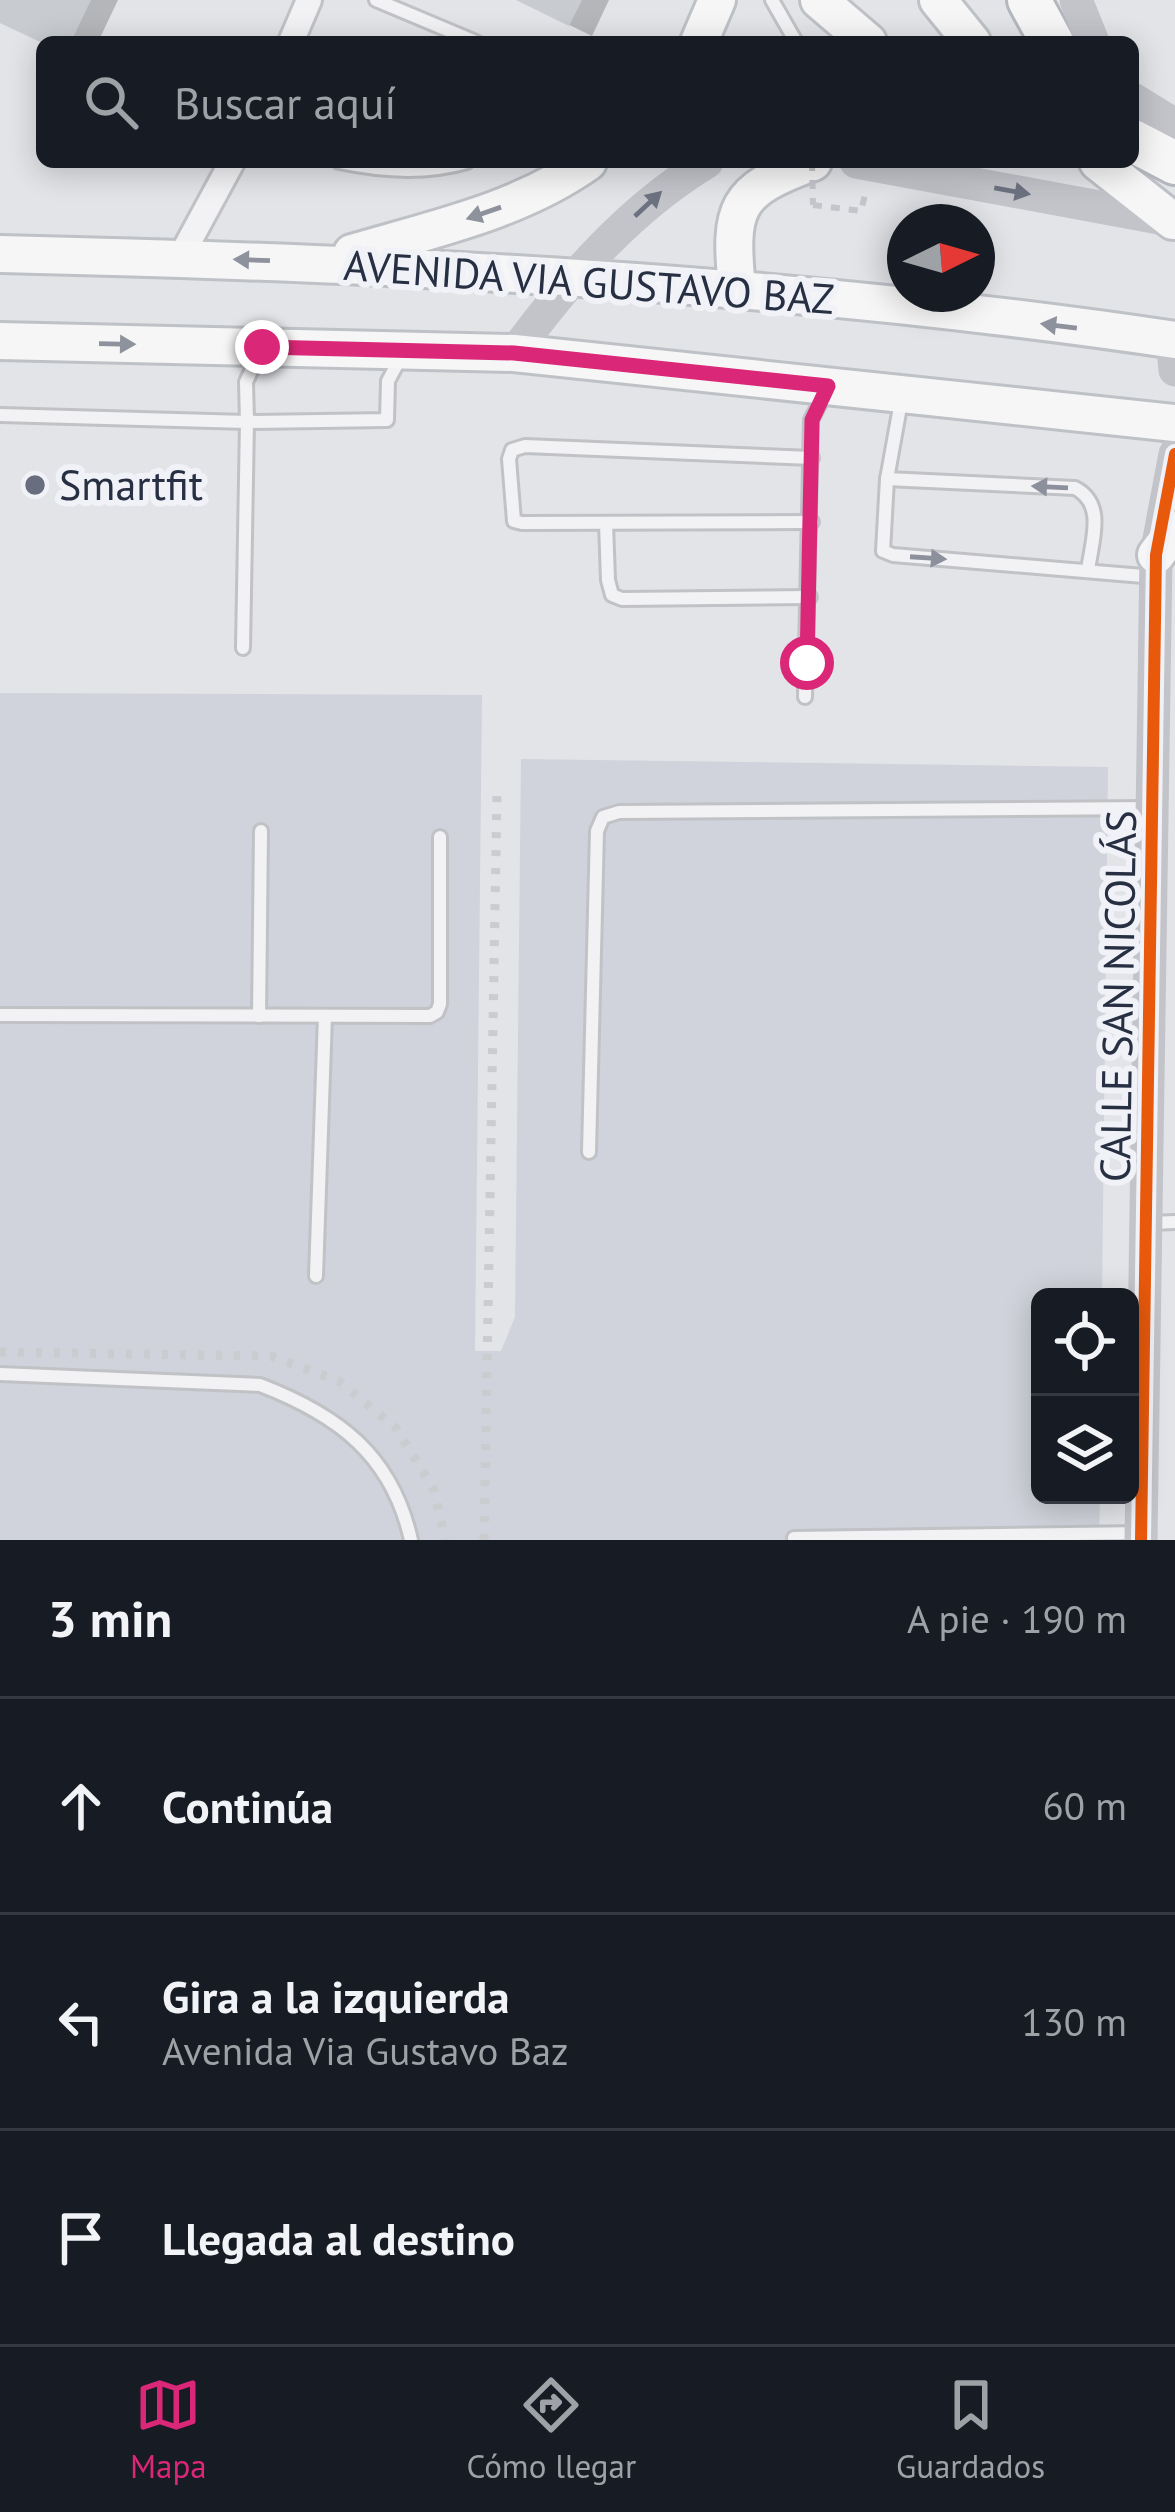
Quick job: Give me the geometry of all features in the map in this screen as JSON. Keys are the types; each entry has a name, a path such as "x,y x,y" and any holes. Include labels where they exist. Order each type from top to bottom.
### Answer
{"highway":[{"path":"1029,0 1049,36"},
{"path":"1139,161 1175,163"}],"main road":[{"path":"702,36 717,0"},
{"path":"819,0 861,36"},
{"path":"938,0 967,36"},
{"path":"325,262 487,213 553,187 580,168"},
{"path":"736,289 735,218 746,197 763,183 799,168"},
{"path":"1117,168 1174,221"},
{"name":"AVENIDA VIA GUSTAVO BAZ","path":"0,254 325,262 572,275 736,289 1174,350"},
{"name":"AVENIDA VIA GUSTAVO BAZ","path":"0,341 514,353 1175,424"}],"street":[{"path":"294,36 309,0"},
{"path":"1076,0 1091,36"},
{"path":"1139,102 1175,124"},
{"path":"180,258 229,168"},
{"path":"514,353 572,275 668,185 697,168"},
{"path":"888,168 1174,221"},
{"name":"CALLE SAN NICOLÁS","path":"1141,1537 1162,1223 1153,808 1162,554 1175,454"}],"lane":[{"path":"376,0 462,36"},
{"path":"772,0 793,36"},
{"path":"380,168 447,168"},
{"path":"243,648 246,382 262,347"},
{"path":"0,415 247,422 387,420 388,381 404,351"},
{"path":"805,697 812,420 828,386"},
{"path":"903,394 886,479 883,550 893,555 1088,570 1162,554"},
{"path":"812,458 525,446 512,450 509,459 514,521 812,522"},
{"path":"886,479 1075,488 1089,495 1095,508 1088,570"},
{"path":"606,523 608,580 612,595 622,599 810,597"},
{"path":"589,1152 597,831 603,817 619,812 1153,808"},
{"path":"259,1016 261,831"},
{"path":"0,1015 430,1016 440,1004 440,837"},
{"path":"316,1276 325,1016"},
{"path":"0,1374 260,1384 296,1398 331,1418 389,1475 411,1540"},
{"path":"794,1538 1141,1537"}],"path":[{"path":"813,168 813,205 861,211"}],"shaded area":[{"path":"0,693 482,695 475,1351 501,1351 515,1317 521,759 1108,767 1102,1288 1031,1288 1031,1504 1100,1504 1099,1540 0,1540"}],"building":[{"path":"0,0 91,0 74,36 36,36 36,40 0,23"},
{"path":"516,0 582,0 569,26"}],"railway":[{"path":"484,1540 497,793"},
{"path":"0,1352 271,1356 339,1381 396,1428 434,1490 445,1540"}],"cycle path":[{"path":"1141,1540 1156,555 1175,454"}],"place":[{"name":"Smartfit","path":"35,485"}],"route":[{"path":"262,347 514,353 828,386 812,420 807,663"}]}
